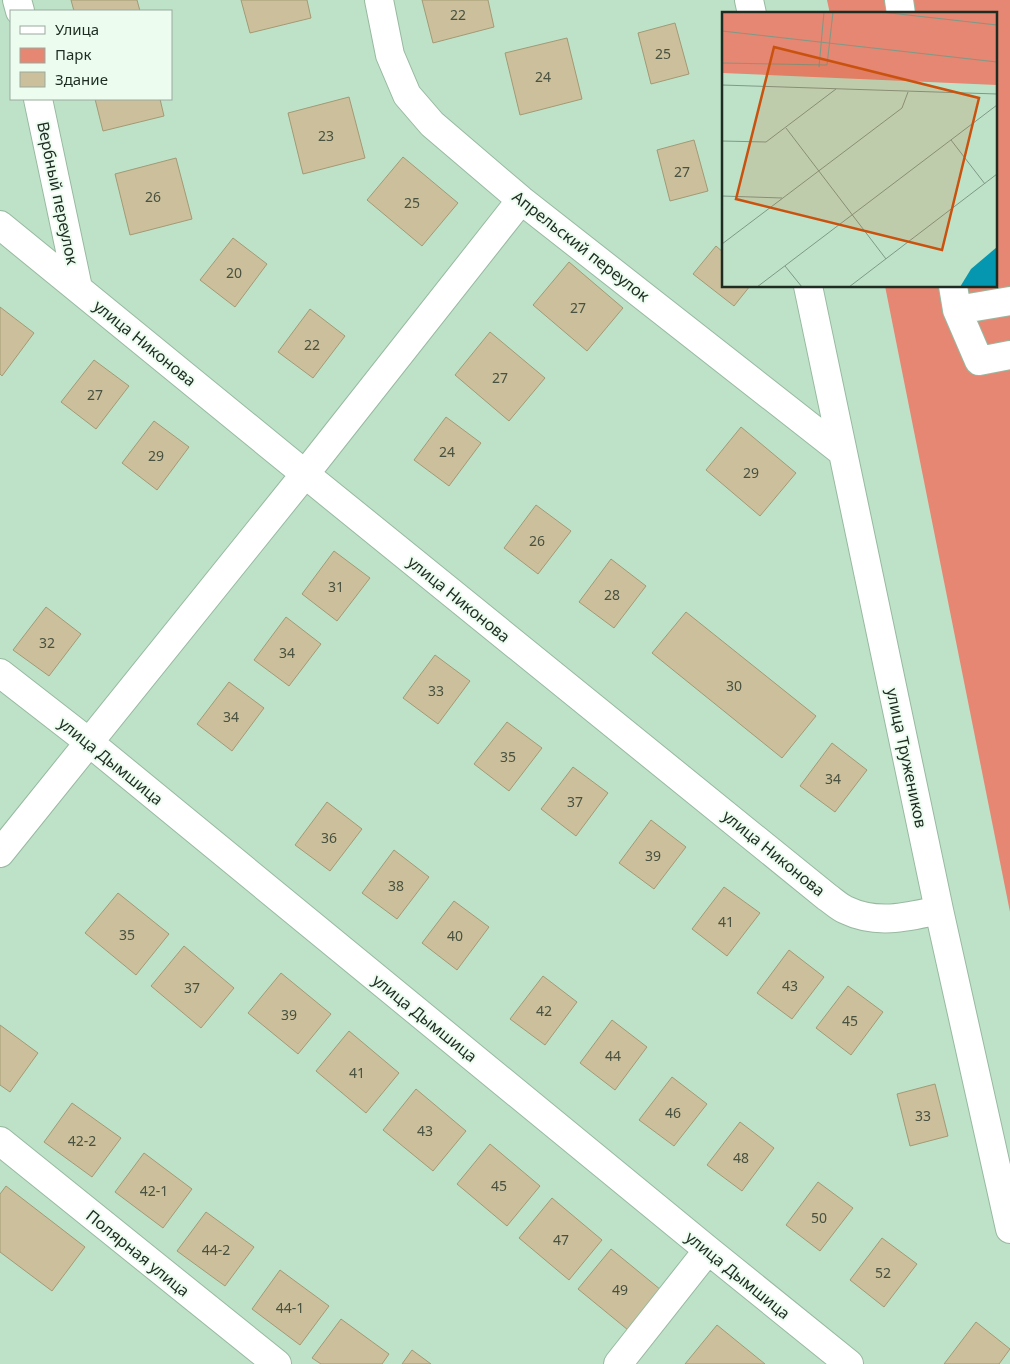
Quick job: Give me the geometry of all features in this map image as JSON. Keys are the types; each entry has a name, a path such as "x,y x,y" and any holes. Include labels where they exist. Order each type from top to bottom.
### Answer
{"street":[{"name":"Апрельский переулок","path":"379,0 390,55 407,95 432,124 521,200 842,451"},
{"name":"Вербный переулок","path":"38,100 78,288"},
{"path":"0,854 305,474 521,200"},
{"name":"улица Никонова","path":"0,225 827,897 846,910 868,918 903,918 939,910"},
{"name":"улица Тружеников","path":"808,288 939,910 1010,1228"},
{"path":"1010,301 955,298 979,361 1010,355"},
{"name":"улица Дымшица","path":"0,673 90,742 849,1364"},
{"name":"Полярная улица","path":"0,1141 277,1364"},
{"path":"618,1364 708,1250"}],"green space":[{"path":"827,0 1010,0 1010,912 885,288 998,288 998,12 830,12"}],"building":[{"path":"71,0 137,0 140,10 74,10"},
{"path":"241,0 307,0 311,18 250,33"},
{"path":"422,0 488,0 494,27 433,43"},
{"path":"675,23 689,74 651,84 638,33"},
{"path":"567,38 582,99 520,115 505,53"},
{"path":"349,97 365,158 303,174 288,113"},
{"path":"95,100 160,100 164,116 103,131"},
{"path":"694,140 708,191 670,201 657,150"},
{"path":"403,157 458,203 422,246 367,200"},
{"path":"176,158 192,219 130,235 115,174"},
{"path":"233,238 267,264 235,307 200,280"},
{"path":"716,246 722,251 722,288 748,288 734,306 693,274"},
{"path":"569,262 623,308 587,351 533,305"},
{"path":"0,307 34,333 2,376 0,374"},
{"path":"310,309 345,336 313,378 278,352"},
{"path":"490,332 545,378 509,421 455,375"},
{"path":"94,360 129,386 96,429 61,402"},
{"path":"446,417 481,443 449,486 414,460"},
{"path":"154,421 189,447 157,490 122,463"},
{"path":"741,427 796,473 760,516 706,470"},
{"path":"536,505 571,531 538,574 504,548"},
{"path":"334,551 370,578 337,621 302,594"},
{"path":"611,559 646,586 614,628 579,602"},
{"path":"46,607 81,634 49,676 13,650"},
{"path":"686,612 816,716 782,758 652,653"},
{"path":"286,617 321,644 289,686 254,660"},
{"path":"435,655 470,681 438,724 403,698"},
{"path":"229,682 264,708 232,751 197,724"},
{"path":"507,722 542,748 509,791 474,764"},
{"path":"832,743 867,770 835,812 800,786"},
{"path":"573,767 608,793 576,836 541,809"},
{"path":"327,802 362,829 330,871 295,845"},
{"path":"651,820 686,847 654,889 619,863"},
{"path":"394,850 429,877 397,919 362,893"},
{"path":"724,887 760,913 727,956 692,929"},
{"path":"118,893 169,934 136,975 85,933"},
{"path":"454,901 489,927 457,970 422,943"},
{"path":"184,946 234,988 201,1028 151,986"},
{"path":"789,950 824,977 792,1019 757,993"},
{"path":"281,973 331,1014 298,1054 248,1013"},
{"path":"543,976 577,1002 545,1045 510,1019"},
{"path":"848,986 883,1012 851,1055 816,1028"},
{"path":"612,1020 647,1047 615,1090 580,1063"},
{"path":"0,1025 38,1053 10,1092 0,1085"},
{"path":"349,1031 399,1073 366,1113 316,1071"},
{"path":"672,1077 707,1104 674,1146 639,1120"},
{"path":"935,1084 948,1136 910,1146 897,1094"},
{"path":"416,1089 466,1131 433,1171 383,1130"},
{"path":"72,1103 121,1138 92,1177 44,1142"},
{"path":"740,1122 774,1148 742,1191 707,1165"},
{"path":"490,1144 540,1186 507,1226 457,1184"},
{"path":"144,1153 192,1189 163,1228 115,1192"},
{"path":"818,1182 853,1208 820,1251 786,1225"},
{"path":"6,1186 85,1247 52,1291 0,1252 0,1194"},
{"path":"552,1198 602,1240 569,1280 519,1238"},
{"path":"206,1212 254,1247 225,1286 177,1251"},
{"path":"882,1238 917,1264 884,1307 850,1280"},
{"path":"611,1249 661,1290 628,1330 578,1289"},
{"path":"280,1270 329,1306 300,1345 252,1309"},
{"path":"341,1319 389,1354 382,1364 321,1364 312,1358"},
{"path":"976,1322 1010,1349 999,1364 944,1364"},
{"path":"717,1325 765,1364 685,1364"},
{"path":"412,1350 431,1364 402,1364"}]}
